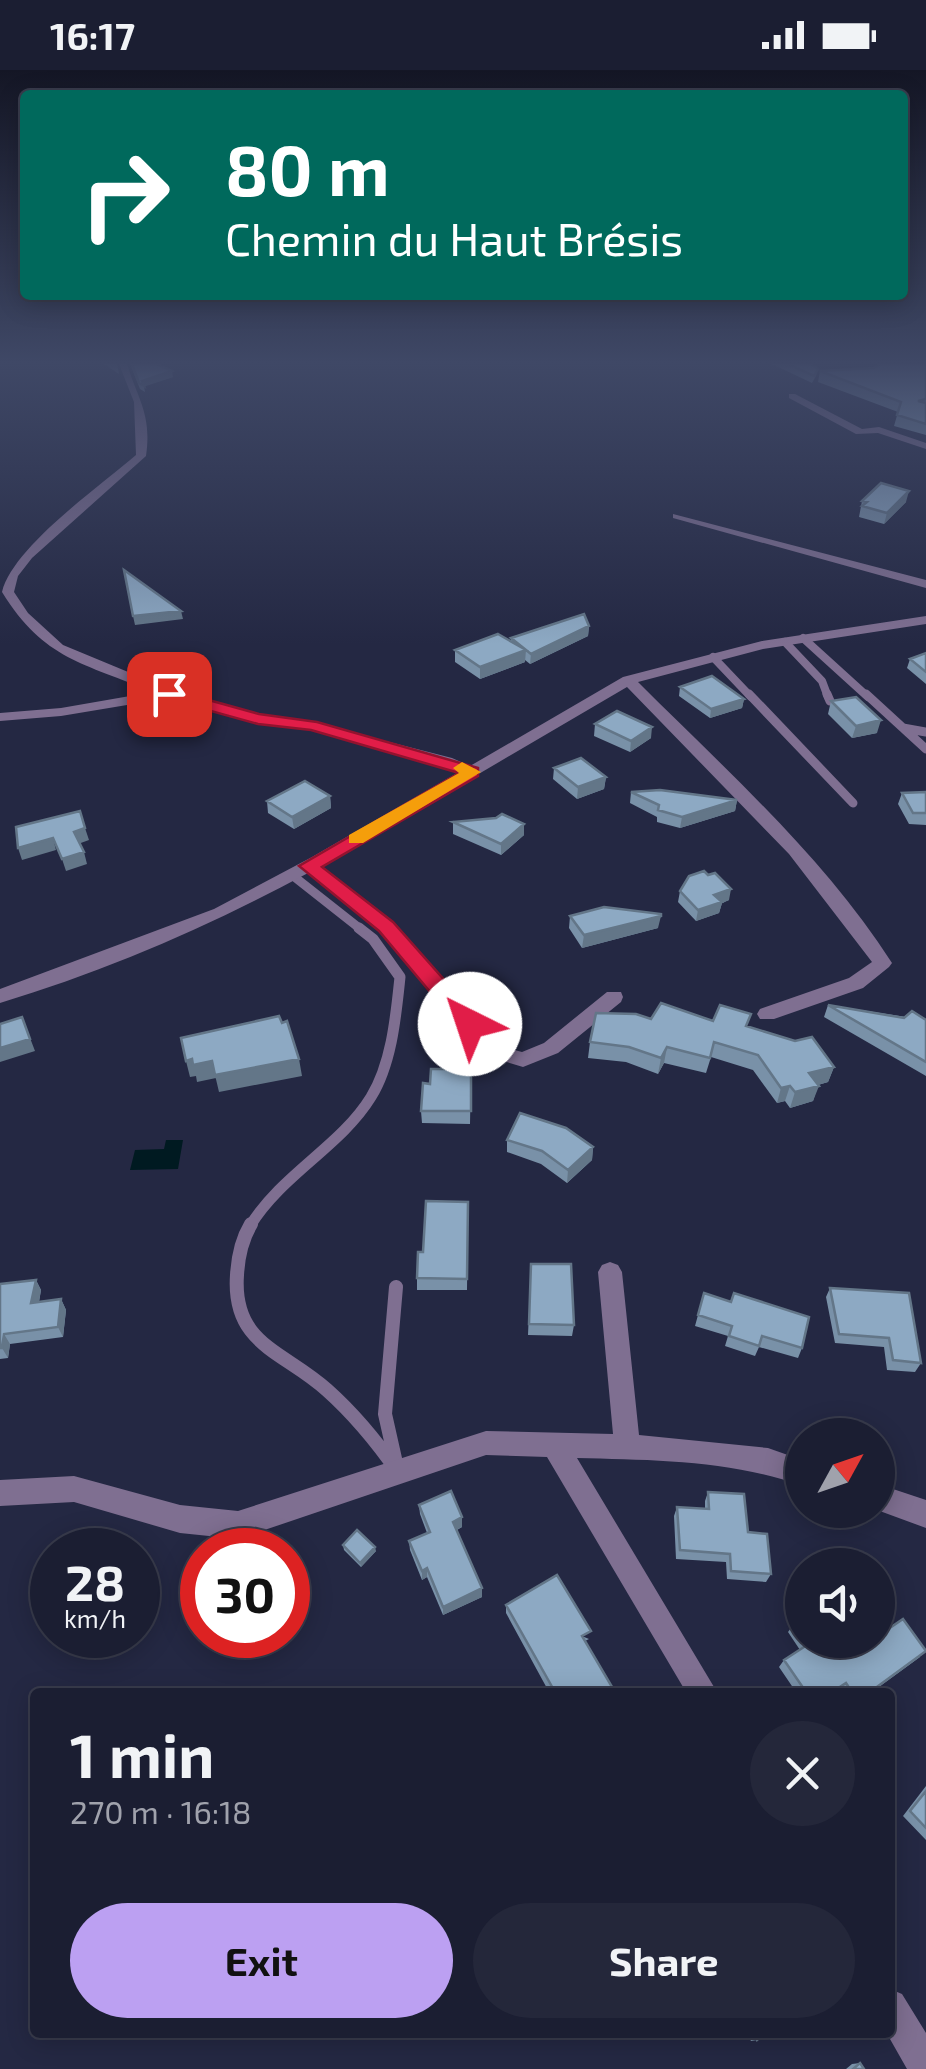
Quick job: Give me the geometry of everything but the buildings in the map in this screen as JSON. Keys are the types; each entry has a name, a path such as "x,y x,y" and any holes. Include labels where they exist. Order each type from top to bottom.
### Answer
{"street":[{"path":"140,457 28,555 12,576 8,592 49,644 66,655 169,694 258,719 311,726 472,772"},
{"path":"676,516 926,584"},
{"path":"0,996 164,938 301,870 628,680 803,638 926,620"},
{"path":"628,680 775,826 844,904 883,963 856,983 767,1014"},
{"path":"0,717 61,712 169,694"},
{"path":"301,870 386,926 500,1054 524,1060 551,1048 614,997"},
{"path":"610,1272 627,1447"},
{"path":"0,1493 74,1489 180,1519 238,1525 486,1443 627,1447 768,1461 785,1466"},
{"path":"554,1445 700,1688"},
{"path":"895,1504 926,1514"},
{"path":"895,2014 926,2066"}],"lane":[{"path":"803,638 926,749"},
{"path":"785,642 822,681 830,701"},
{"path":"712,657 854,803"},
{"path":"904,728 926,732"},
{"path":"301,870 373,939 400,977 397,1007 371,1100 282,1181 250,1221 234,1262 238,1312 251,1335 310,1375 364,1423 398,1472"},
{"path":"396,1288 386,1414 398,1472"}],"water":[{"path":"166,1140 183,1140 178,1169 130,1170 135,1150 164,1149"}],"slow traffic":[{"path":"356,839 472,772 462,768"}],"route":[{"path":"169,694 258,719 311,726 472,772 309,866 386,926 470,1024"}]}
